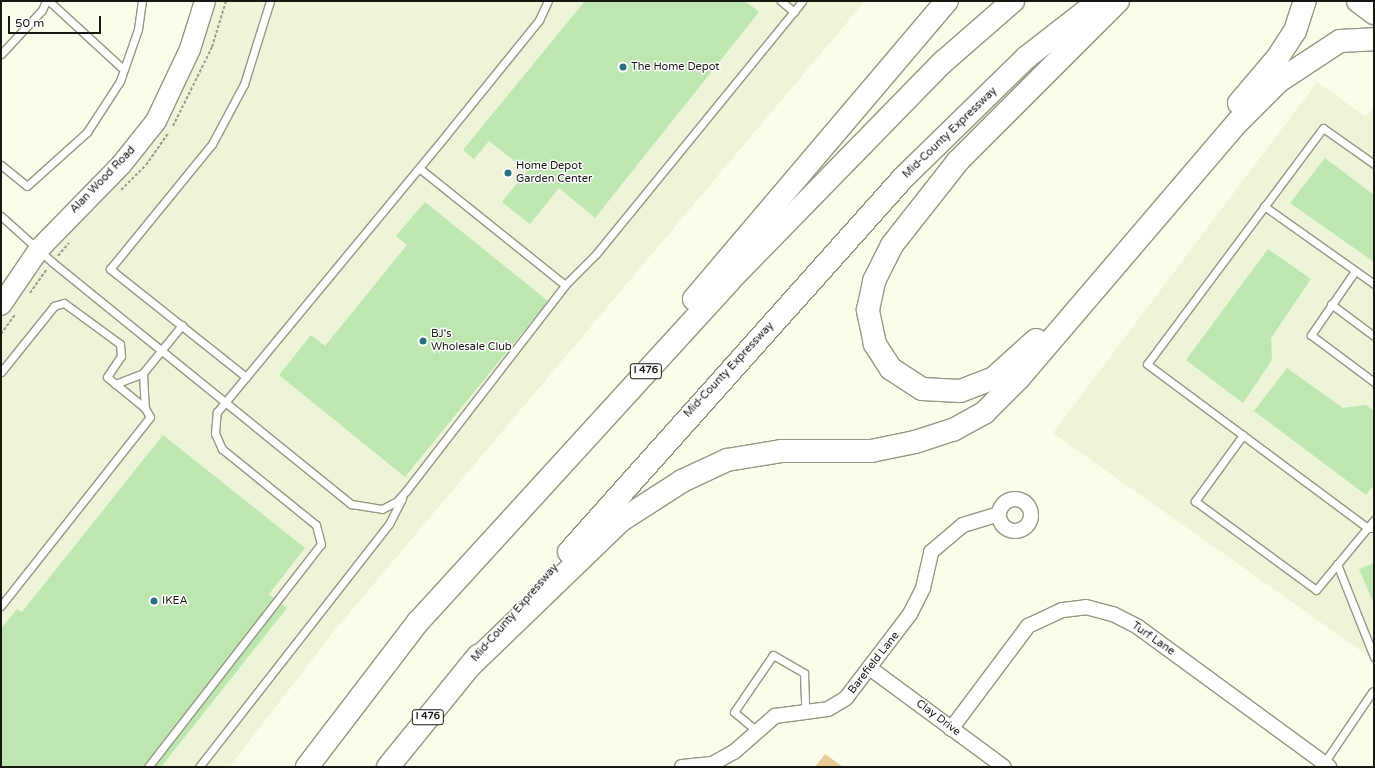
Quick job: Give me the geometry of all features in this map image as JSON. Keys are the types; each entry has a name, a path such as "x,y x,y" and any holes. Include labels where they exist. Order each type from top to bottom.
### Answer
{"main road":[{"path":"418,622 947,1"},
{"name":"I 476","path":"307,767 418,622 729,281 943,62 1013,1"},
{"name":"Mid-County Expressway","path":"388,767 469,667 680,423 903,178 1027,57 1099,1"},
{"path":"1118,1 958,161 892,246 874,281 868,310 875,344 891,369 922,389 960,391 994,378 1030,346 1278,57 1295,31 1304,1"},
{"path":"1358,1 1374,13"},
{"path":"469,667 620,521 682,481 727,460 782,452 871,451 915,442 953,430 986,412 1019,378 1238,122 1279,81 1340,41 1374,38"}],"street":[{"name":"Alan Wood Road","path":"1,305 39,249 121,165 156,121 190,49 205,1"},
{"name":"Barefield Lane","path":"682,767 712,764 734,752 775,716 828,709 838,704 872,669 910,614 923,588 931,552 964,526 998,514"},
{"name":"Turf Lane","path":"951,729 1028,626 1063,610 1086,607 1113,614 1138,627 1326,765"},
{"name":"Clay Drive","path":"872,669 1004,767"}],"lane":[{"path":"1,54 47,1 124,69"},
{"path":"1,165 27,186 87,132 106,106 124,69 138,29 142,1"},
{"path":"246,377 110,269 212,144 244,84 270,1"},
{"path":"148,767 321,544 316,525 222,449 215,423 225,401 419,168 539,20 548,1"},
{"path":"781,1 794,12"},
{"path":"1,216 160,349 350,504 382,509 396,502 406,491 565,286 596,254 802,1"},
{"path":"1371,528 1147,364 1323,128 1374,164"},
{"path":"419,168 565,286"},
{"path":"1264,206 1374,284"},
{"path":"1355,271 1311,335 1374,382"},
{"path":"1,372 54,306 64,303 120,344 121,356 106,377 145,408 150,417 148,423 1,606"},
{"path":"1331,304 1374,336"},
{"path":"115,384 125,383 143,373 160,349 182,325"},
{"path":"143,373 145,408"},
{"path":"1243,435 1195,500 1316,590 1337,564 1371,528 1374,520"},
{"path":"199,767 389,524 406,491"},
{"path":"1337,564 1374,657"},
{"path":"758,732 734,712 773,655 804,673 805,711"},
{"path":"1326,765 1372,692"}],"shaded area":[{"path":"205,1 865,1 335,630 229,767 1,767 1,304 138,145"},
{"path":"1317,82 1366,117 1374,107 1374,660 1053,433"},
{"path":"825,754 843,767 815,767"}],"building":[{"name":"The Home Depot","path":"585,1 745,1 759,12 595,218 559,188 530,224 502,202 527,171 489,141 474,159 463,150"},
{"path":"1325,158 1374,195 1374,262 1290,203"},
{"name":"BJ's Wholesale Club","path":"425,202 548,301 405,477 279,375 311,335 325,346 407,245 396,236"},
{"path":"1268,249 1311,279 1271,338 1272,360 1243,403 1186,360"},
{"path":"1287,368 1343,408 1366,405 1374,411 1374,485 1366,495 1254,411"},
{"name":"IKEA","path":"163,435 305,548 269,594 287,608 161,767 1,767 1,629 17,609 22,612"},
{"path":"1374,563 1374,604 1359,569"}],"place":[{"name":"The Home Depot","path":"623,67"},
{"name":"Home Depot Garden Center","path":"508,173"},
{"name":"BJ's Wholesale Club","path":"423,341"},
{"name":"IKEA","path":"154,601"}]}
